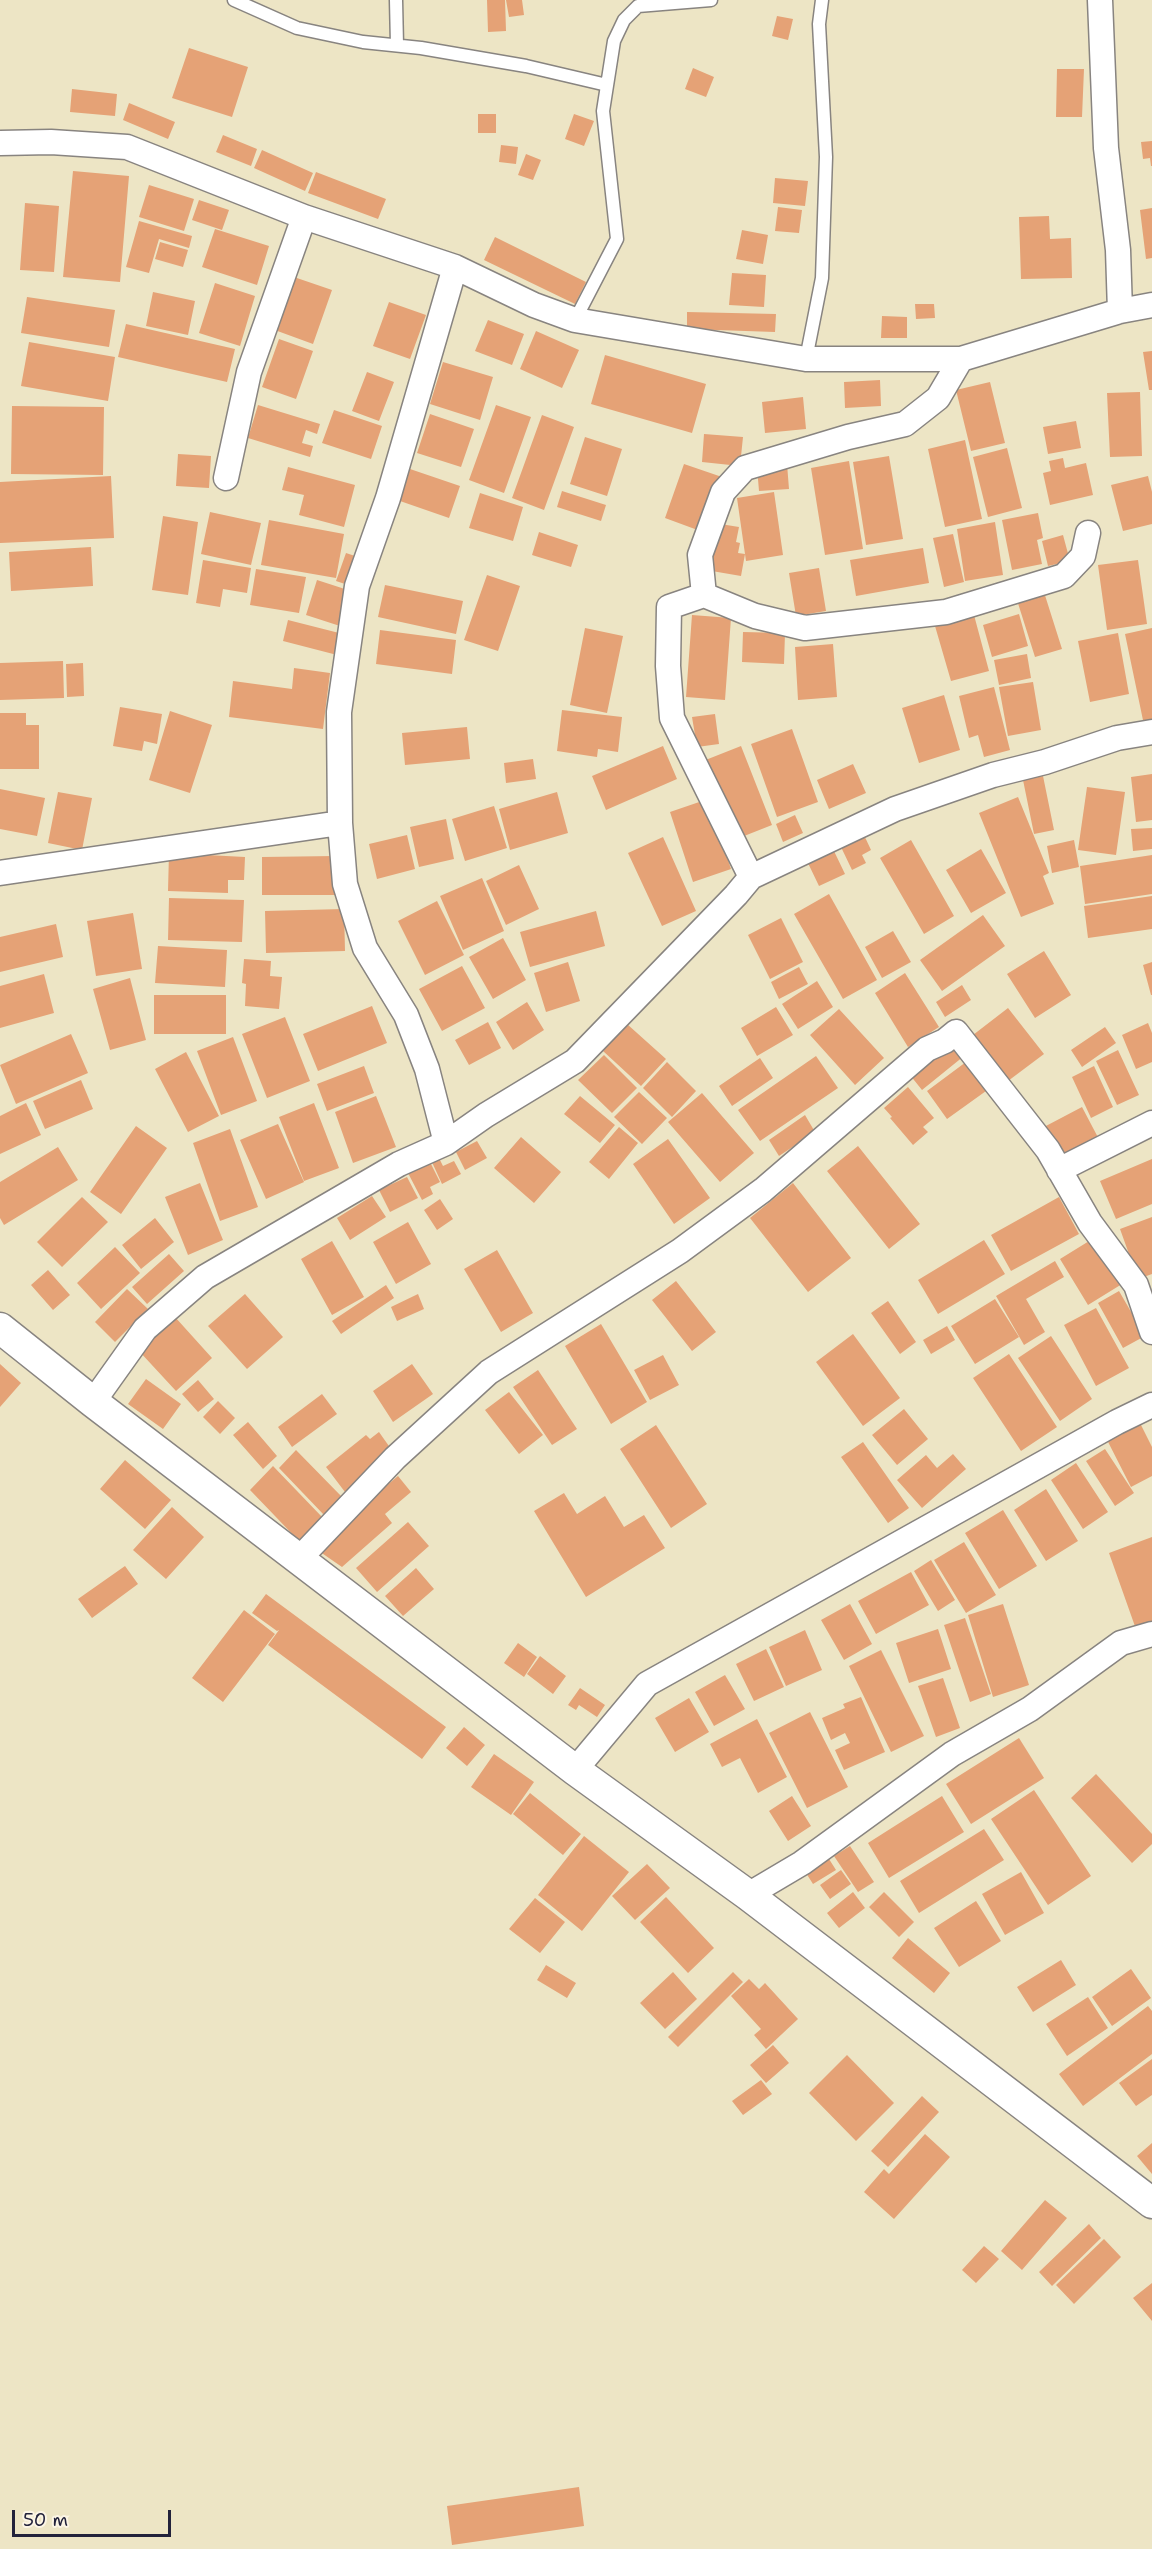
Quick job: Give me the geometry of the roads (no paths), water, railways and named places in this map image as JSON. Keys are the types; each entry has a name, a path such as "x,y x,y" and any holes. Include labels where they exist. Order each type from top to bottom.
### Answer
{"street":[{"path":"1100,0 1106,148 1118,250 1120,311"},
{"path":"0,143 51,142 127,147 304,218 455,267 534,305 574,320 806,359 961,359 1120,311 1152,305"},
{"path":"226,478 249,372 304,218"},
{"path":"446,1143 428,1069 406,1015 365,948 345,884 340,823 339,712 357,586 388,498 455,267"},
{"path":"704,595 700,555 723,492 746,468 848,437 905,424 938,398 961,359"},
{"path":"750,877 672,718 668,666 669,607 704,595 755,616 805,628 945,612 1065,576 1083,556 1088,533"},
{"path":"93,1402 146,1329 205,1277 399,1164 446,1143 486,1114 575,1061 736,895 750,877 896,809 993,775 1045,762 1117,738 1152,732"},
{"path":"0,873 340,823"},
{"path":"298,1560 395,1458 489,1372 680,1251 754,1197 810,1152 927,1049 945,1041 956,1032 1048,1150 1090,1223 1136,1285 1152,1332"},
{"path":"1059,1170 1152,1123"},
{"path":"0,1328 298,1560 575,1770 748,1895 1152,2203"},
{"path":"575,1770 647,1684 1117,1422 1152,1405"},
{"path":"748,1895 802,1863 934,1767 1029,1709 1121,1643 1152,1634"}],"lane":[{"path":"234,0 297,27 363,42 397,45 526,66 608,85"},
{"path":"396,0 397,45"},
{"path":"574,320 617,239 603,111 614,41 624,20 638,6 711,0"},
{"path":"806,359 822,278 826,157 819,24 822,0"}]}
